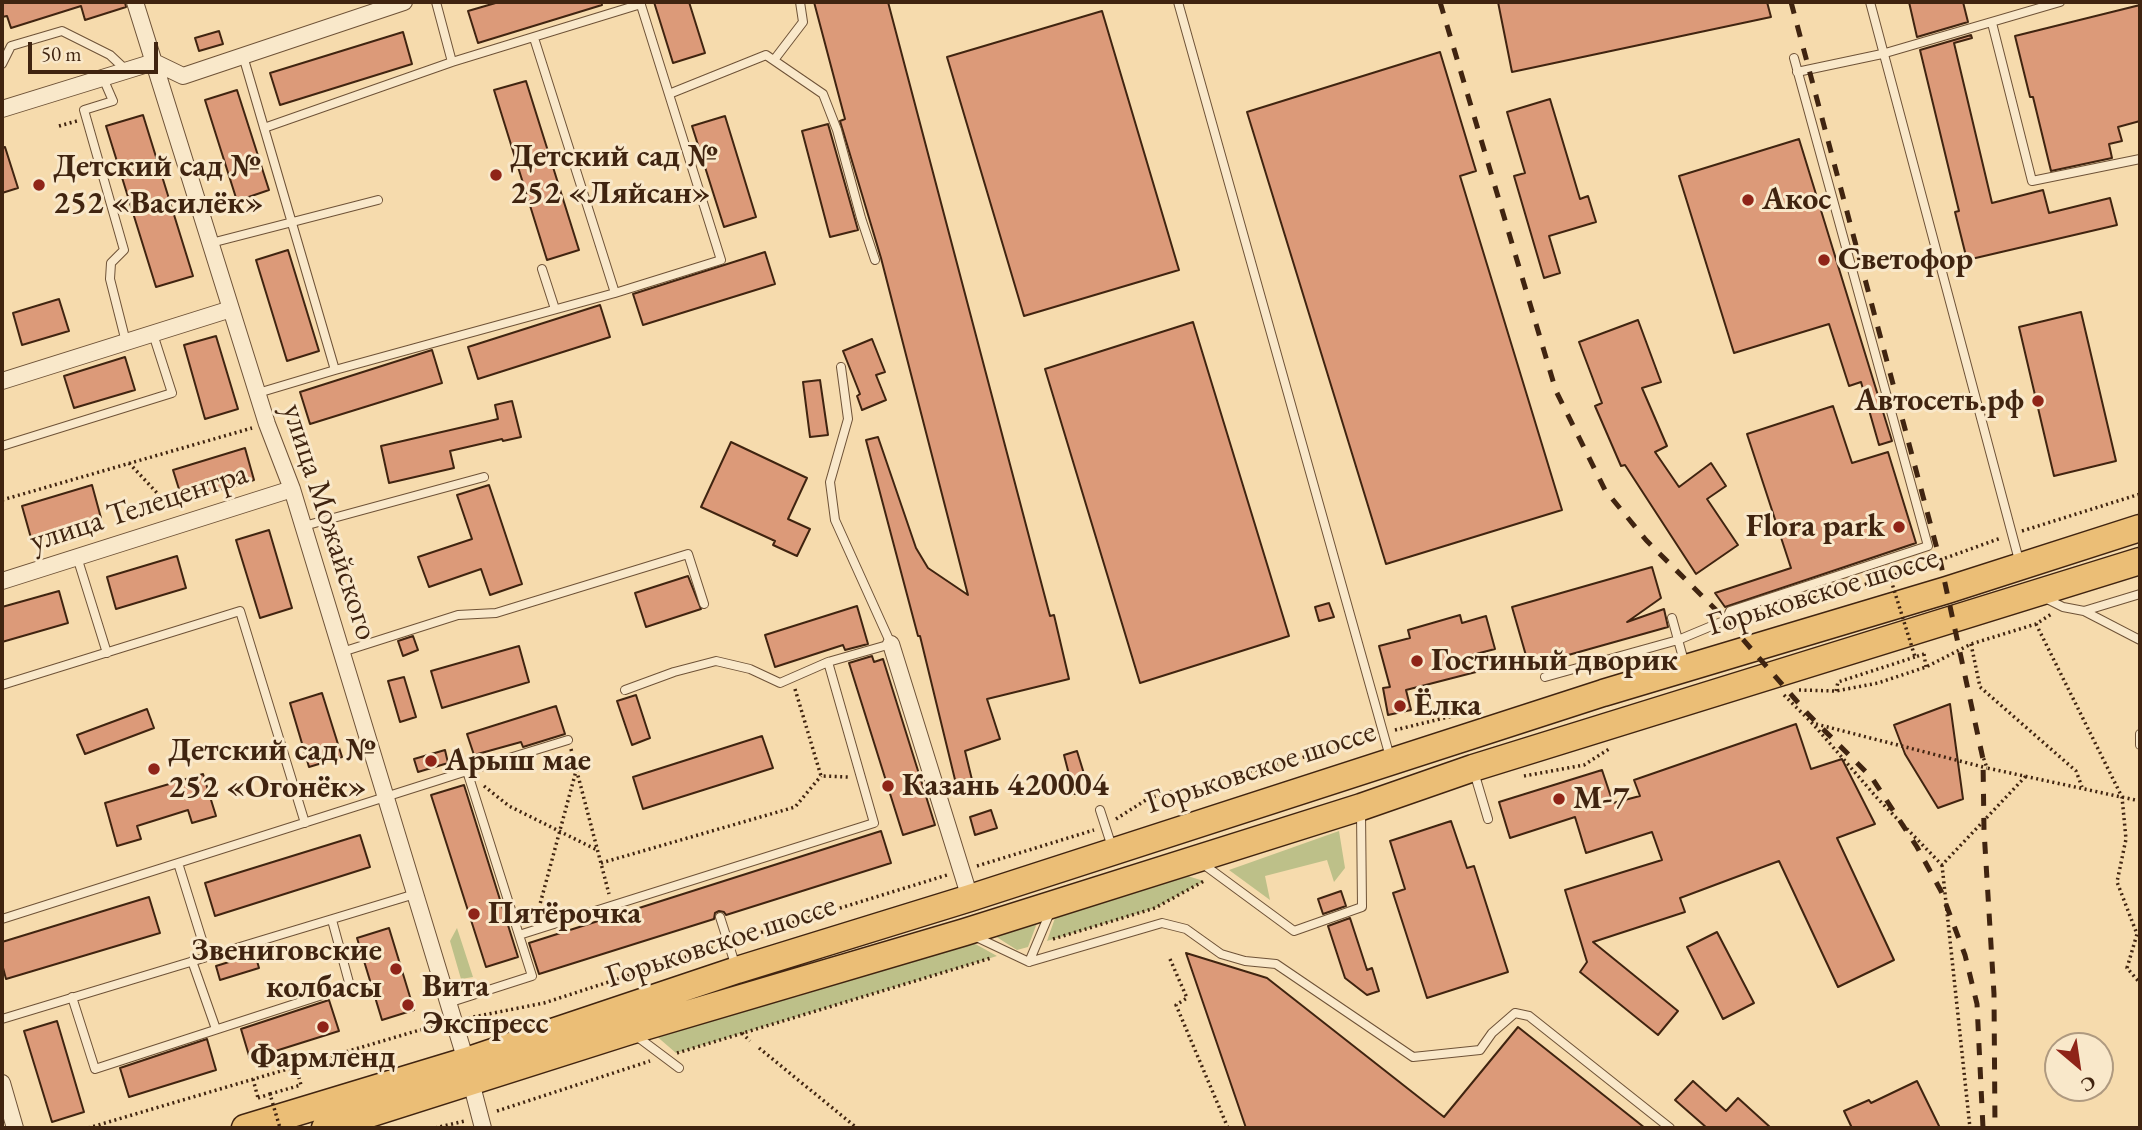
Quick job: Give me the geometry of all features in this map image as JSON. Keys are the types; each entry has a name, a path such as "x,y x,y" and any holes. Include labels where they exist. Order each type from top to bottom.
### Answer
{"main road":[{"name":"Горьковское шоссе","path":"325,1128 737,970 970,898 1391,760 2140,528"},
{"name":"Горьковское шоссе","path":"245,1128 630,1031 1053,905 1199,870 1361,807 1473,768 2140,561"}],"street":[{"name":"улица Можайского","path":"135,2 267,424 292,489 454,1021 483,1128"},
{"path":"2,108 154,62 183,76 404,2"},
{"path":"2,381 231,309"},
{"name":"улица Телецентра","path":"2,581 292,489"},
{"path":"891,644 970,898"},
{"path":"2,1086 15,1128"}],"lane":[{"path":"436,2 453,62"},
{"path":"774,60 803,22 800,2"},
{"path":"1178,2 1391,760"},
{"path":"1870,2 2020,566"},
{"path":"1797,72 1882,54 2060,2"},
{"path":"258,393 615,293 721,260 640,3 453,62 264,128"},
{"path":"1992,23 2032,181 2140,159"},
{"path":"2,64 11,46 62,31 110,55 127,70"},
{"path":"534,38 615,293"},
{"path":"669,94 766,55 823,94 837,130 875,260"},
{"path":"243,56 335,370"},
{"path":"1545,677 1678,640 1726,620 1730,611 1928,546 1794,58"},
{"path":"103,78 113,101 83,110 124,250 111,262 110,279 126,342"},
{"path":"211,243 378,200"},
{"path":"542,270 555,309"},
{"path":"2,446 172,393 153,334"},
{"path":"625,690 674,672 716,661 750,670 780,683 828,662 891,644 835,520 830,482 848,419 841,367"},
{"path":"303,526 484,477"},
{"path":"342,652 458,615 496,613 688,554 704,604"},
{"path":"77,557 107,653"},
{"path":"2037,593 2063,607 2084,611 2140,640"},
{"path":"2084,611 2140,594"},
{"path":"2,685 240,611 305,823"},
{"path":"1672,618 1686,668"},
{"path":"519,935 612,906 709,881 874,823 828,662"},
{"path":"2140,734 2140,745"},
{"path":"2,919 568,740"},
{"path":"1473,768 1488,820"},
{"path":"448,1003 532,976 467,771"},
{"path":"1199,870 1294,931 1362,907 1361,807"},
{"path":"1100,810 1113,852"},
{"path":"178,863 207,956"},
{"path":"2,1019 415,894"},
{"path":"1029,962 1053,905"},
{"path":"720,917 737,970"},
{"path":"72,997 95,1069 350,986 332,920"},
{"path":"965,932 1029,962 1162,923 1186,929 1222,954 1245,961 1276,964 1413,1057 1480,1050 1492,1032 1516,1013 1530,1016 1670,1128"},
{"path":"192,961 216,1029"},
{"path":"630,1031 679,1068"}],"path":[{"path":"59,126 86,118"},
{"path":"2,500 267,424"},
{"path":"129,463 185,523"},
{"path":"1899,564 1920,572 1940,560 2012,534 2140,494"},
{"path":"1838,586 1814,597 1902,572"},
{"path":"1890,577 1915,657"},
{"path":"1734,630 1791,605"},
{"path":"1799,690 1836,691 1878,683 1926,667 1971,644 2036,624 2122,797 2126,839 2117,882 2137,934 2127,968 2140,983"},
{"path":"1971,644 1980,687 2076,771 2082,787"},
{"path":"1836,691 1838,682 1924,654 1926,667"},
{"path":"792,678 821,776"},
{"path":"1784,691 1878,799 1942,865 1970,1128"},
{"path":"88,1128 454,1021 544,1003 1105,826 1149,798 1357,743 1382,733 1477,710"},
{"path":"1813,724 1987,768 2140,801"},
{"path":"568,740 612,906"},
{"path":"1980,748 1987,768"},
{"path":"533,931 576,769"},
{"path":"467,771 509,806 597,850"},
{"path":"821,776 861,778"},
{"path":"601,863 795,807 821,776"},
{"path":"1942,865 2026,776"},
{"path":"1047,941 1155,908 1199,870"},
{"path":"676,1053 997,956"},
{"path":"1170,959 1187,998 1176,1005 1228,1128"},
{"path":"742,1033 750,1041"},
{"path":"759,1048 857,1128"},
{"path":"497,1111 658,1059"},
{"path":"253,1079 258,1098 301,1086 295,1066"},
{"path":"270,1094 280,1128"},
{"path":"435,1128 467,1120"}],"green space":[{"path":"1339,831 1345,868 1334,882 1327,860 1265,876 1270,900 1229,870"},
{"path":"1184,875 1204,881 1155,908 1047,941 1055,918"},
{"path":"1037,923 1028,947 1017,950 995,936"},
{"path":"457,928 473,977 461,979 450,941"},
{"path":"970,941 997,956 676,1053 654,1034 780,996 796,997"}],"building":[{"path":"2,2 125,2 126,7 85,20 81,6 11,28 7,16 2,17"},
{"path":"499,2 601,2 602,5 478,43 468,11"},
{"path":"654,2 689,2 705,53 673,63"},
{"path":"814,2 888,2 1069,679 987,699 1000,739 965,751 974,788 958,792 920,636 866,440 878,437 916,548 928,568 968,595 881,258 840,121 845,119"},
{"path":"1498,2 1767,2 1771,17 1512,72"},
{"path":"1909,2 1963,2 1968,22 1917,37"},
{"path":"2140,5 2140,121 2118,127 2122,141 2109,144 2112,158 2051,171 2015,36"},
{"path":"1102,11 1179,270 1024,316 947,57"},
{"path":"219,31 223,44 199,51 195,38"},
{"path":"403,32 412,64 280,105 270,73"},
{"path":"1971,35 1972,38 1954,43 1992,203 2043,190 2049,213 2110,198 2117,225 1967,260 1955,212 1959,211 1920,50"},
{"path":"1440,52 1476,171 1460,176 1562,510 1386,564 1247,112"},
{"path":"526,81 579,250 547,260 494,90"},
{"path":"237,90 269,190 237,201 205,100"},
{"path":"1550,99 1580,199 1588,196 1596,222 1549,236 1560,273 1544,278 1514,176 1525,173 1507,112"},
{"path":"143,115 193,276 156,287 106,126"},
{"path":"725,116 756,217 724,227 692,126"},
{"path":"828,124 858,230 830,237 802,131"},
{"path":"1799,139 1892,441 1879,445 1861,382 1849,386 1829,324 1734,353 1679,176"},
{"path":"5,147 18,188 2,193 2,148"},
{"path":"288,250 319,351 287,361 256,260"},
{"path":"765,252 775,284 643,325 633,294"},
{"path":"59,299 69,331 22,345 13,313"},
{"path":"600,305 610,337 478,379 468,347"},
{"path":"2081,312 2116,461 2054,476 2019,327"},
{"path":"1638,320 1661,382 1642,388 1667,446 1655,452 1679,487 1711,463 1726,486 1707,499 1738,545 1696,574 1625,465 1621,466 1595,406 1602,403 1579,342"},
{"path":"1193,322 1289,636 1140,683 1045,369"},
{"path":"216,336 238,409 205,419 184,345"},
{"path":"872,339 885,372 876,375 886,400 862,410 857,396 860,394 843,351"},
{"path":"432,350 442,383 310,424 300,392"},
{"path":"125,357 135,390 74,408 64,376"},
{"path":"820,380 828,435 810,437 803,382"},
{"path":"512,401 521,437 450,451 454,468 389,483 381,446 498,419 495,405"},
{"path":"1833,406 1852,463 1888,452 1916,543 1725,607 1715,593 1791,568 1747,434"},
{"path":"731,442 807,478 788,519 810,529 797,556 773,545 775,541 701,507"},
{"path":"245,448 254,480 183,502 173,470"},
{"path":"92,485 101,518 31,538 22,506"},
{"path":"489,485 522,584 490,595 481,569 429,587 418,557 472,539 457,495"},
{"path":"269,530 292,608 260,618 236,540"},
{"path":"177,556 186,588 116,609 107,577"},
{"path":"1652,567 1661,598 1627,622 1664,609 1668,627 1529,666 1512,607"},
{"path":"688,576 701,609 646,627 635,593"},
{"path":"59,591 68,623 2,642 2,607"},
{"path":"1329,603 1334,617 1319,621 1315,607"},
{"path":"857,606 868,644 845,650 843,645 775,667 765,635"},
{"path":"1460,615 1462,623 1486,616 1495,649 1472,655 1476,672 1406,690 1411,710 1388,715 1383,688 1390,687 1379,646 1410,638 1408,630"},
{"path":"413,636 418,650 403,656 398,641"},
{"path":"519,646 529,682 442,708 431,671"},
{"path":"872,656 874,662 883,659 935,825 903,835 849,663"},
{"path":"404,677 416,717 400,722 388,681"},
{"path":"322,693 342,757 309,767 290,703"},
{"path":"636,695 650,738 632,745 617,701"},
{"path":"1950,704 1963,799 1938,808 1905,754 1894,725"},
{"path":"556,706 565,734 523,747 521,742 474,755 467,734"},
{"path":"147,709 154,728 85,754 77,735"},
{"path":"1796,724 1811,769 1842,759 1875,824 1837,838 1894,960 1838,987 1779,861 1680,898 1685,912 1593,942 1678,1011 1658,1035 1580,972 1587,962 1565,890 1662,860 1652,832 1586,853 1575,817 1510,838 1499,802 1602,770 1613,803 1640,796 1634,780"},
{"path":"762,736 773,768 643,809 633,777"},
{"name":"Арыш мае","path":"445,750 448,763 418,772 414,759"},
{"path":"1077,751 1089,790 1074,794 1064,755"},
{"path":"203,774 216,816 192,823 188,810 137,826 141,839 117,846 105,803"},
{"path":"464,785 518,957 486,967 431,795"},
{"path":"991,810 997,828 975,835 970,817"},
{"path":"1451,821 1467,868 1474,866 1508,972 1427,998 1393,893 1405,889 1390,841"},
{"path":"881,831 891,863 726,915 719,911 715,913 714,919 539,974 529,943"},
{"path":"360,835 370,867 215,916 205,883"},
{"path":"1341,891 1346,906 1323,914 1318,899"},
{"path":"149,897 160,933 6,979 2,964 2,942"},
{"path":"1350,918 1367,970 1372,968 1379,991 1367,995 1345,978 1328,926"},
{"path":"389,928 414,1010 382,1020 357,938"},
{"path":"1717,932 1754,1003 1723,1019 1687,947"},
{"path":"1186,953 1267,978 1444,1117 1518,1027 1645,1128 1246,1128"},
{"path":"255,954 259,968 220,980 216,966"},
{"path":"329,1000 339,1031 250,1059 241,1029"},
{"path":"57,1021 84,1112 52,1122 24,1031"},
{"path":"207,1039 216,1070 129,1097 120,1068"},
{"path":"1693,1081 1726,1111 1738,1098 1771,1128 1707,1128 1675,1100"},
{"path":"1917,1081 1940,1128 1852,1128 1844,1111 1869,1100 1871,1103"}],"railway":[{"path":"1440,2 1556,391 1605,490 1646,540 1726,620 1808,714 1872,778 1917,847 1941,891 1965,955 1977,1004 1983,1128"},
{"path":"1791,2 1940,560 1983,759 1984,830 1994,994 1995,1128"}],"place":[{"name":"Детский сад № 252 «Ляйсан»","path":"496,175"},
{"name":"Детский сад № 252 «Василёк»","path":"39,185"},
{"name":"Акос","path":"1748,200"},
{"name":"Светофор","path":"1824,260"},
{"name":"Автосеть.рф","path":"2038,401"},
{"name":"Flora park","path":"1899,527"},
{"name":"Гостиный дворик","path":"1417,661"},
{"name":"Ёлка","path":"1400,706"},
{"name":"Арыш мае","path":"431,761"},
{"name":"Детский сад № 252 «Огонёк»","path":"154,769"},
{"name":"Казань 420004","path":"888,786"},
{"name":"М-7","path":"1559,799"},
{"name":"Пятёрочка","path":"474,914"},
{"name":"Звениговские колбасы","path":"396,969"},
{"name":"Вита Экспресс","path":"408,1005"},
{"name":"Фармленд","path":"323,1027"}]}
